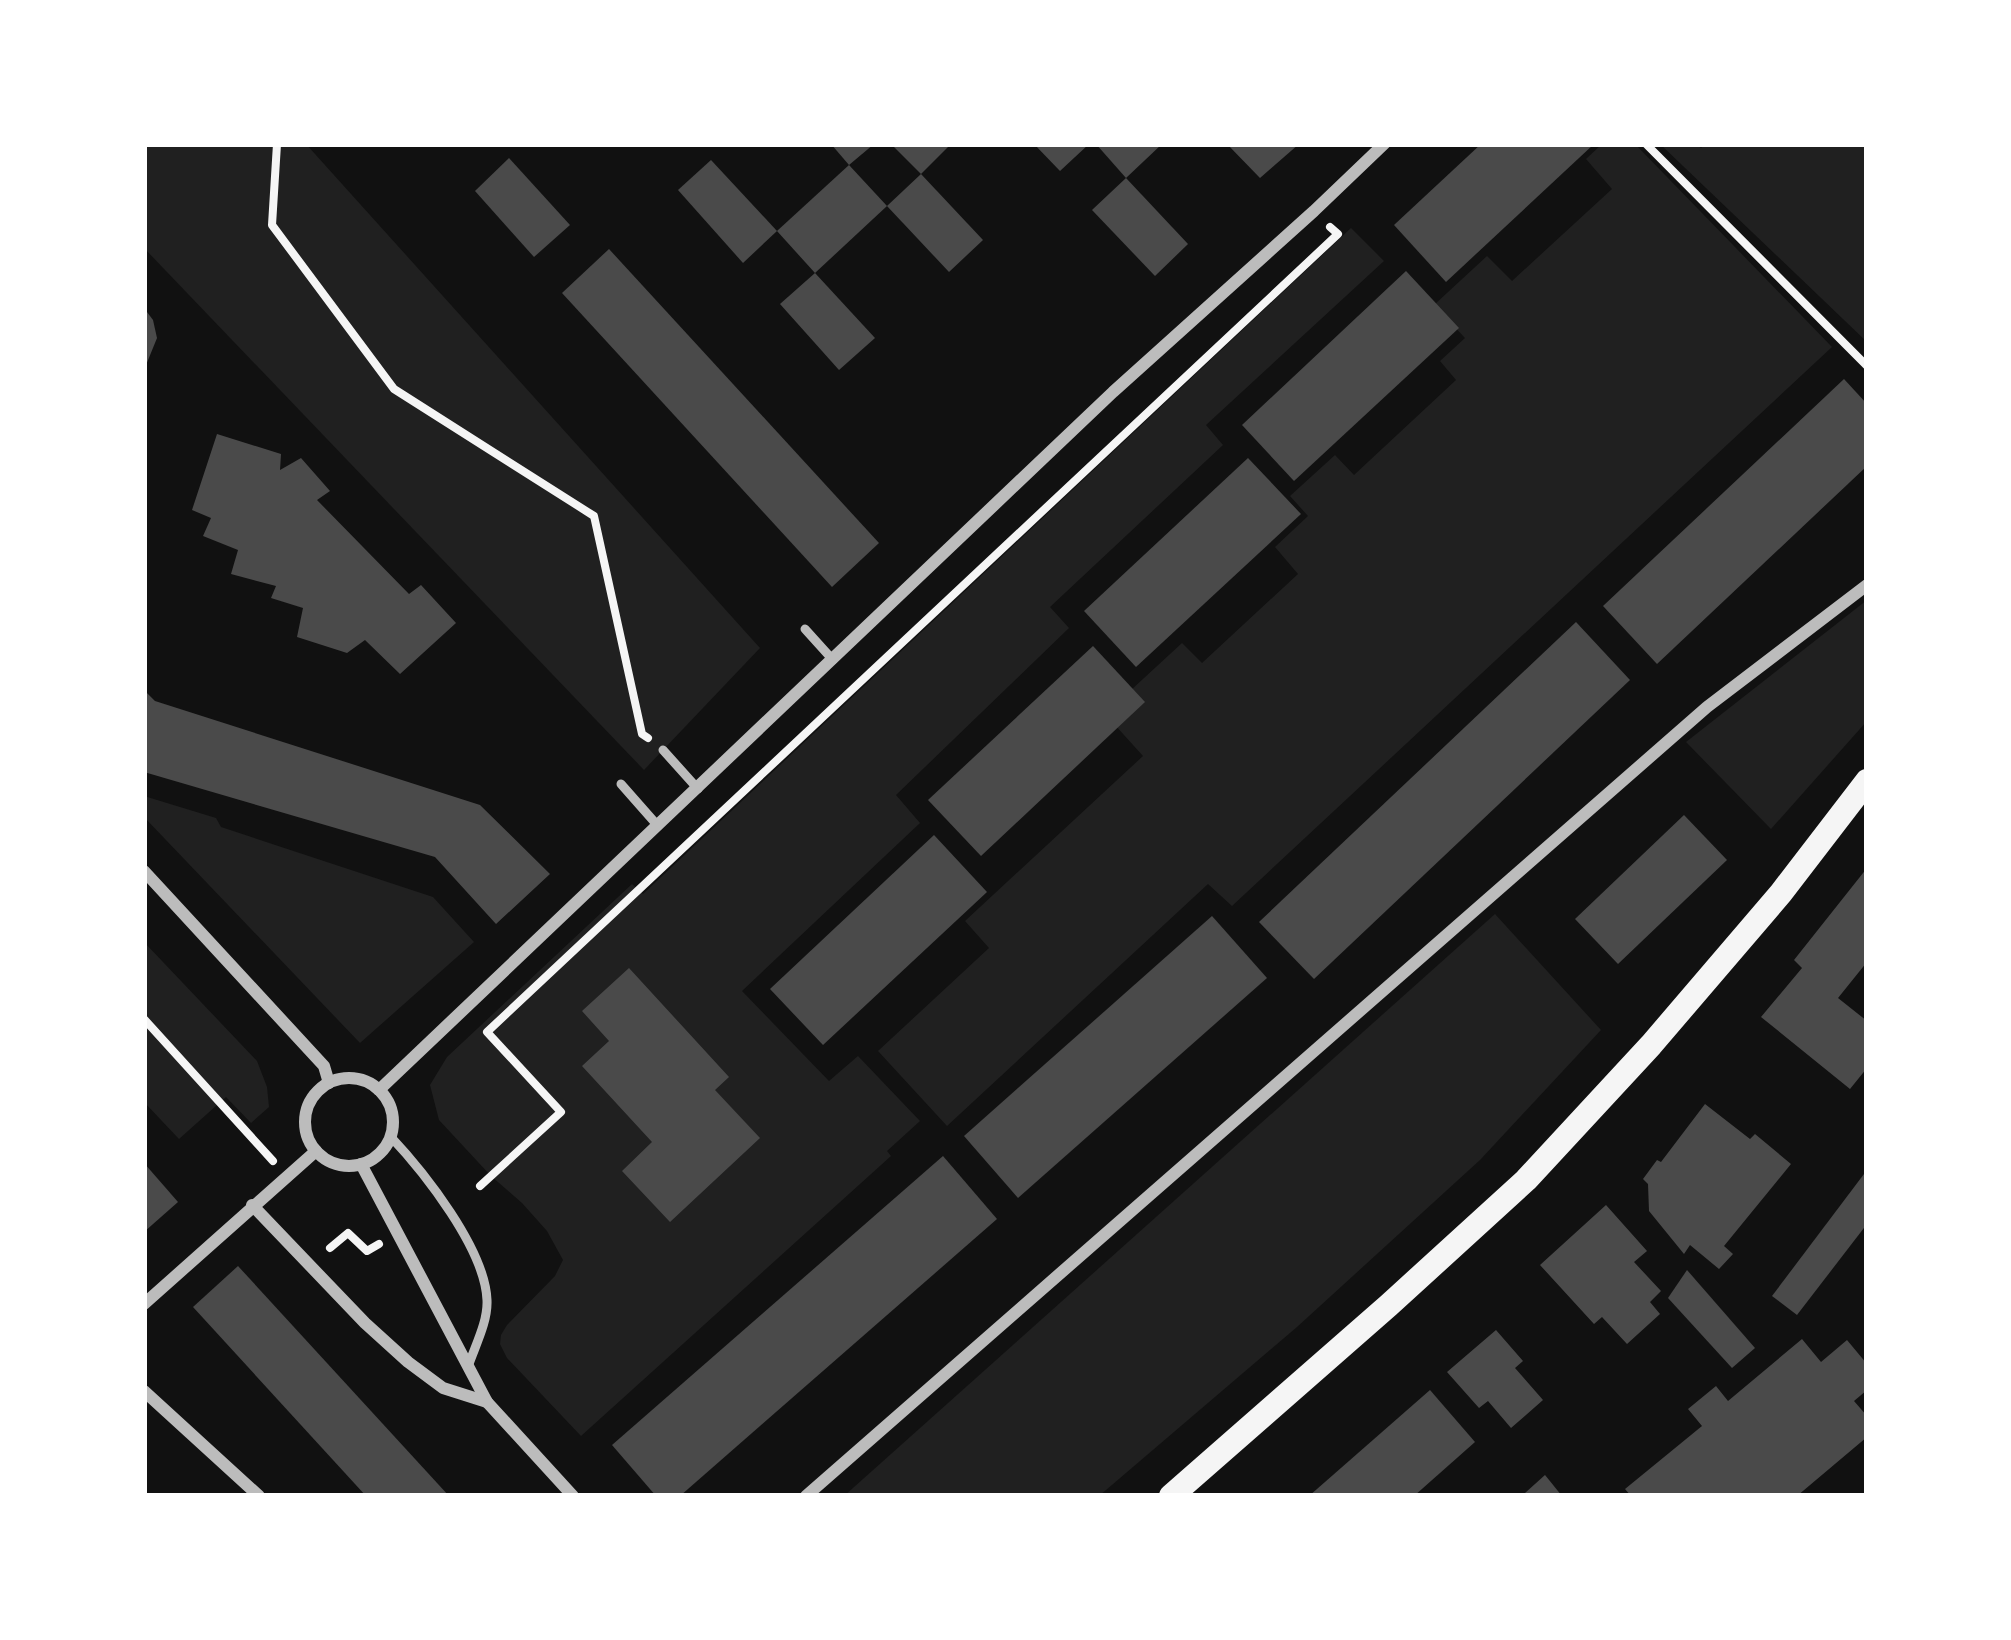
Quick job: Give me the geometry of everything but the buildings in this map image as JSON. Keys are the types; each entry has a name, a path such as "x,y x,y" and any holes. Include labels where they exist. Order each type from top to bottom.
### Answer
{"main road":[{"path":"1180,1493 1526,1180 1652,1045 1867,781"}],"street":[{"path":"379,1090 1113,392 1384,144"},
{"path":"806,1496 1707,707 1867,585"},
{"path":"144,871 324,1066 329,1083"},
{"path":"337,1079 364,1080 379,1090 391,1111 390,1136 380,1154 361,1164 337,1164 316,1151 305,1118 315,1094 337,1079"},
{"path":"144,1304 316,1151"},
{"path":"361,1164 488,1402 573,1496"},
{"path":"253,1205 408,1362 443,1388 488,1402"},
{"path":"144,1391 259,1496"}],"lane":[{"path":"805,629 832,660"},
{"path":"663,750 698,789"},
{"path":"621,784 658,826"},
{"path":"390,1136 445,1206 484,1281 485,1317 469,1364"}],"path":[{"path":"277,144 272,225 394,388 594,516 642,734 663,750"},
{"path":"1646,144 1867,366"},
{"path":"480,1186 562,1112 487,1032 1337,234 1314,212"},
{"path":"144,1019 256,1142"},
{"path":"330,1248 348,1233 368,1251 385,1240"}],"shaded area":[{"path":"144,144 306,144 760,648 644,770 144,248"},
{"path":"1602,144 1635,144 1832,347 1232,906 1208,884 947,1126 878,1051 989,948 965,921 1143,756 1105,714 1182,643 1202,663 1298,574 1275,547 1308,516 1290,496 1335,455 1354,475 1456,380 1440,361 1465,338 1434,305 1487,256 1512,281 1612,189 1586,159"},
{"path":"1660,144 1701,148 1706,144 1867,144 1867,342"},
{"path":"1351,228 1384,261 1206,425 1223,445 1050,607 1069,628 896,795 920,823 742,991 829,1081 858,1056 920,1121 887,1151 891,1156 581,1436 507,1358 500,1344 507,1325 555,1276 563,1260 547,1231 439,1120 430,1085 447,1057 632,884 643,894"},
{"path":"1867,600 1867,721 1771,829 1686,742"},
{"path":"144,796 216,818 221,827 433,897 474,942 360,1043 144,817"},
{"path":"1495,914 1601,1030 1480,1160 1297,1327 1099,1496 844,1496"},
{"path":"144,942 257,1061 269,1107 251,1123 226,1097 179,1139 144,1102"}]}
